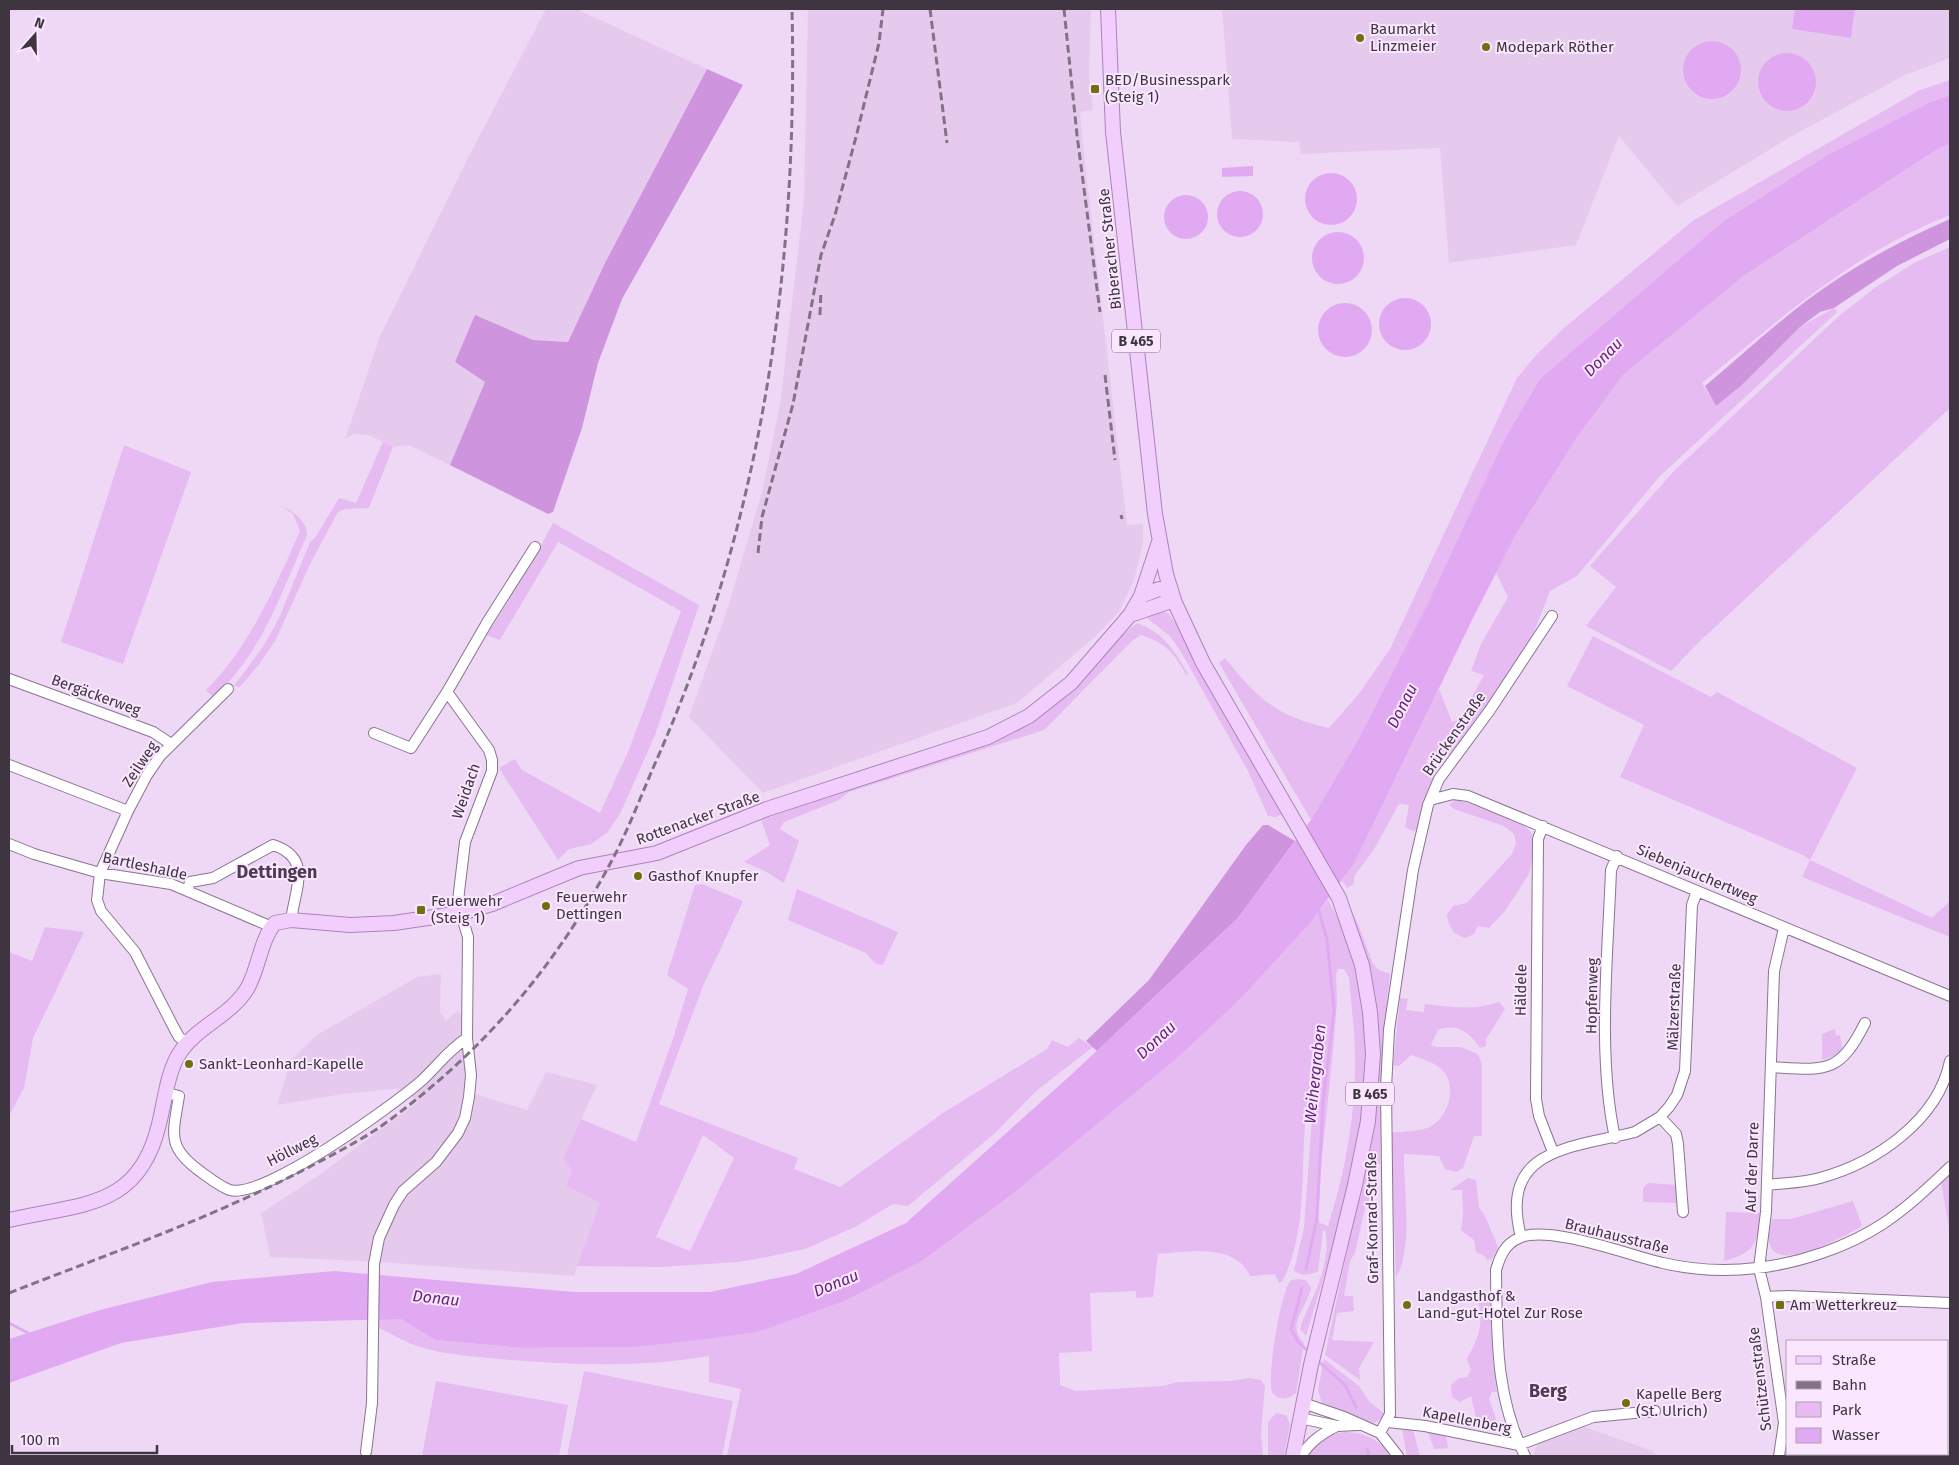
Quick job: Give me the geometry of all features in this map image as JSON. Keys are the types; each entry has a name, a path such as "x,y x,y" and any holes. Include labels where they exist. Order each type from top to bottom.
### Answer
{"main road":[{"name":"Biberacher Straße","path":"1108,9 1113,132 1159,541"},
{"name":"B 465","path":"1159,541 1173,595 1203,663 1339,898 1362,964 1370,1012 1373,1054 1364,1139 1311,1365 1293,1456"},
{"name":"Rottenacker Straße","path":"272,927 280,920 350,925 394,923 461,913 492,904 579,868 657,852 767,809 988,737 1029,716 1071,683 1130,615 1142,596 1159,541"},
{"path":"1142,596 1159,589 1173,595"},
{"path":"1130,615 1173,595"},
{"path":"9,1220 93,1203 112,1195 132,1180 145,1162 158,1130 174,1065 188,1043 235,1005 246,991 272,927"}],"street":[{"path":"374,733 411,748 535,547"},
{"name":"Brückenstraße","path":"1398,971 1413,870 1430,800 1439,779 1490,710 1552,616"},
{"name":"Bergäckerweg","path":"9,679 153,732 171,744"},
{"name":"Zeilweg","path":"188,1043 179,1037 135,952 101,911 97,900 100,872 147,774 171,744 228,689"},
{"name":"Weidach","path":"447,692 489,750 492,760 492,771 465,842 459,892 461,913"},
{"path":"9,765 128,811"},
{"name":"Siebenjauchertweg","path":"1430,800 1452,794 1468,796 1617,856 1784,928 1950,996"},
{"name":"Häldele","path":"1543,826 1538,839 1536,1099 1538,1116 1553,1152"},
{"name":"Bartleshalde","path":"9,844 34,854 100,872 154,880 188,889 272,927"},
{"path":"188,889 190,882 213,878 273,844 282,848 297,862 300,874 291,920"},
{"name":"Hopfenweg","path":"1615,1138 1606,1065 1606,1025 1611,870 1617,856"},
{"name":"Mälzerstraße","path":"1521,1237 1515,1209 1515,1197 1520,1183 1532,1168 1553,1152 1636,1132 1660,1117 1677,1095 1687,1060 1692,905 1697,891"},
{"path":"366,1452 372,1403 374,1264 379,1238 394,1205 404,1191 436,1162 458,1133 465,1118 471,1075 467,1038 468,937 461,913"},
{"name":"Auf der Darre","path":"1760,1268 1767,1185 1774,971 1784,928"},
{"name":"Graf-Konrad-Straße","path":"1380,1434 1388,1422 1390,1414 1385,1123 1390,1030 1398,971"},
{"path":"1771,1067 1818,1068 1836,1063 1850,1051 1865,1023"},
{"name":"Höllweg","path":"167,1092 179,1096 173,1134 175,1144 188,1163 230,1190 244,1191 294,1168 358,1129 422,1080 456,1045 467,1038"},
{"path":"1767,1185 1820,1178 1880,1152 1924,1114 1944,1083 1950,1062"},
{"path":"1660,1117 1676,1134 1683,1212"},
{"name":"Brauhausstraße","path":"1521,1237 1565,1237 1655,1262 1690,1268 1723,1270 1760,1268 1835,1248 1876,1227 1917,1198 1950,1167"},
{"path":"1521,1237 1508,1245 1500,1256 1496,1270 1500,1378 1508,1412 1519,1445 1525,1456"},
{"name":"Schützenstraße","path":"1760,1268 1766,1297 1784,1424 1779,1456"},
{"path":"1766,1297 1788,1296 1950,1303"},
{"path":"1303,1403 1344,1417 1380,1434 1398,1456"},
{"name":"Kapellenberg","path":"1388,1422 1425,1426 1519,1445 1593,1417 1655,1411"},
{"path":"1300,1418 1337,1426 1359,1425"},
{"path":"1301,1456 1309,1444 1317,1437 1337,1426"}],"shaded area":[{"path":"546,9 576,9 707,69 605,263 568,342 533,340 474,315 485,382 450,465 409,445 393,447 369,435 354,434 345,439 380,336 467,160"},
{"path":"808,9 1091,9 1089,76 1093,110 1080,112 1083,146 1127,525 1143,524 1143,543 1134,580 1119,612 1097,635 1017,703 763,793 689,717 728,607 762,492 780,405 804,200"},
{"path":"1222,9 1950,9 1950,58 1905,75 1792,136 1677,206 1619,136 1576,245 1449,263 1440,148 1301,154 1299,142 1232,139"},
{"path":"707,69 743,85 622,299 598,363 582,428 553,512 548,514 450,465 485,382 455,362 475,315 533,340 568,342 605,263"},
{"path":"1950,219 1950,239 1897,266 1834,308 1820,312 1800,327 1742,385 1716,406 1705,386 1789,315 1824,288 1868,260"},
{"path":"1263,825 1268,825 1295,841 1238,918 1097,1051 1086,1041 1149,980 1246,845"},
{"path":"441,974 440,1012 446,1021 457,1011 464,1016 465,1091 527,1110 546,1072 597,1085 563,1159 572,1170 566,1186 600,1203 574,1276 363,1261 270,1257 261,1213 315,1178 418,1102 402,1090 394,1089 343,1094 277,1105 291,1060 317,1035 417,977"},
{"path":"1579,1425 1653,1451 1657,1456 1534,1456 1535,1448 1545,1436"}],"green space":[{"path":"1950,80 1950,95 1931,102 1539,380 1504,440 1427,605 1359,738 1311,820 1219,663 1225,658 1248,685 1270,704 1295,718 1329,728 1358,695 1390,649 1517,378 1537,354 1564,328 1694,220 1920,90"},
{"path":"1950,144 1950,215 1915,230 1881,248 1819,289 1702,383 1716,406 1742,385 1800,327 1834,308 1837,312 1659,477 1577,576 1550,591 1530,642 1451,757 1444,753 1435,758 1429,756 1426,761 1431,766 1427,772 1436,775 1422,805 1416,830 1412,831 1405,827 1409,805 1399,804 1373,851 1355,875 1353,885 1347,888 1342,881 1354,864 1439,689 1452,722 1460,719 1484,675 1471,671 1481,644 1508,597 1496,573 1516,534 1578,436 1624,374 1745,275 1939,148"},
{"path":"1950,247 1950,408 1701,640 1671,671 1586,626 1616,587 1590,566 1673,472 1840,315 1876,287 1914,263"},
{"path":"383,442 393,447 369,508 345,509 338,512 311,562 275,641 240,687 234,686 264,645 279,618 310,542 315,538 339,498 356,503"},
{"path":"124,445 191,472 123,664 61,642"},
{"path":"282,506 295,514 302,521 307,535 269,622 230,681 213,697 206,690 236,654 260,615 300,531 293,514"},
{"path":"553,523 699,605 655,735 621,812 607,833 591,844 569,849 558,860 499,768 515,759 522,770 600,813 628,752 681,611 558,542 500,640 487,635 530,566"},
{"path":"1159,611 1168,613 1177,625 1260,769 1282,814 1276,817 1268,816 1248,771 1181,652 1170,636 1148,619 1148,616"},
{"path":"1137,623 1162,637 1173,650 1188,674 1187,676 1178,661 1163,645 1141,635 1133,640 1044,730 849,792 839,800 784,822 780,829 799,841 784,883 765,871 744,862 770,845 761,820 841,791 910,771 984,743 1069,692 1119,638"},
{"path":"1593,636 1711,697 1717,692 1857,768 1810,860 1805,856 1620,777 1644,725 1567,686"},
{"path":"1455,799 1519,821 1532,833 1533,854 1529,874 1505,911 1489,928 1478,926 1474,934 1465,938 1452,930 1447,915 1453,906 1467,903 1512,854 1516,843 1514,834 1504,826 1454,809 1449,805"},
{"path":"1810,860 1932,918 1950,901 1950,937 1802,877"},
{"path":"702,884 743,901 703,986 659,1104 798,1158 794,1169 840,1187 943,1113 1047,1049 1052,1040 1068,1047 1079,1038 1093,1047 1036,1091 994,1134 908,1206 893,1204 855,1227 805,1249 762,1258 738,1262 661,1267 577,1266 600,1203 566,1186 572,1170 563,1159 581,1119 636,1142 674,1036 688,989 667,975 695,885","holes":["703,1135 734,1158 690,1251 656,1237"]},
{"path":"797,889 898,932 883,965 876,964 866,953 788,920"},
{"path":"1344,896 1358,924 1373,964 1379,970 1390,974 1383,1038 1380,1164 1376,1164 1374,1198 1366,1204 1355,1253 1350,1261 1344,1296 1353,1296 1354,1311 1337,1313 1332,1340 1374,1342 1359,1368 1360,1380 1325,1355 1369,1154 1379,1080 1380,1056 1379,1031 1371,979"},
{"path":"1328,900 1351,952 1364,1006 1367,1061 1362,1117 1352,1173 1338,1229 1306,1336 1300,1329 1321,1278 1327,1242 1325,1230 1323,1231 1318,1271 1306,1275 1299,1274 1294,1270 1304,1228 1312,1117 1311,1105 1308,1099 1297,1238 1282,1282 1279,1283 1275,1274 1250,1276 1243,1265 1234,1258 1222,1254 1196,1251 1158,1254 1153,1297 1136,1298 1136,1291 1090,1293 1092,1351 1059,1353 1060,1385 1076,1391 1163,1386 1178,1382 1232,1381 1249,1378 1261,1380 1265,1386 1261,1434 1263,1456 727,1456 741,1389 709,1382 709,1356 631,1364 552,1363 500,1359 458,1355 427,1349 407,1342 376,1326 375,1319 401,1319 435,1340 523,1348 637,1347 757,1332 922,1261 1014,1193 1176,1059 1290,944","holes":["1338,969 1344,969 1349,978 1354,1028 1354,1100 1340,1185 1328,1226 1320,1223 1316,1213 1333,1051 1337,1002 1336,975"]},
{"path":"45,927 84,932 33,1038 24,1088 9,1116 9,952 32,961"},
{"path":"1400,998 1408,999 1406,1010 1424,1012 1425,1004 1481,1007 1499,1002 1505,1009 1486,1039 1486,1046 1480,1048 1467,1033 1457,1028 1438,1030 1431,1045 1437,1047 1460,1047 1478,1054 1482,1065 1482,1136 1474,1136 1463,1168 1456,1172 1445,1169 1439,1156 1404,1154 1405,1250 1396,1277 1391,1133 1416,1131 1430,1127 1437,1122 1447,1108 1450,1091 1446,1074 1430,1062 1411,1055 1399,1066 1393,1065"},
{"path":"1835,1029 1836,1036 1840,1035 1843,1052 1822,1060 1822,1034"},
{"path":"1950,1173 1950,1233 1941,1182"},
{"path":"1468,1178 1476,1180 1479,1208 1484,1214 1498,1247 1492,1259 1487,1260 1485,1256 1476,1252 1474,1240 1461,1230 1463,1216 1462,1190 1450,1190"},
{"path":"1648,1183 1678,1185 1679,1203 1643,1202 1643,1188"},
{"path":"1853,1201 1862,1226 1830,1243 1802,1253 1779,1254 1772,1249 1769,1238 1772,1219 1791,1219"},
{"path":"1726,1212 1760,1213 1758,1232 1753,1246 1742,1254 1724,1261"},
{"path":"1296,1279 1306,1280 1311,1288 1297,1323 1299,1336 1304,1343 1296,1393 1290,1397 1281,1398 1272,1392 1271,1370 1273,1354 1282,1303 1290,1281"},
{"path":"1490,1298 1493,1362 1497,1392 1492,1392 1489,1399 1497,1422 1495,1426 1477,1422 1471,1396 1460,1402 1452,1397 1451,1385 1459,1378 1467,1377 1471,1370 1467,1359 1475,1344 1479,1330 1480,1309 1478,1300"},
{"path":"1324,1359 1359,1386 1369,1401 1385,1414 1375,1423 1322,1403 1318,1390"},
{"path":"584,1371 733,1401 722,1456 567,1456"},
{"path":"436,1381 568,1405 559,1456 422,1456"},
{"path":"1276,1413 1286,1415 1290,1424 1284,1456 1268,1456 1268,1422"},
{"path":"1402,1429 1413,1430 1420,1456 1407,1456"},
{"path":"1343,1432 1357,1433 1376,1441 1382,1445 1389,1456 1308,1456 1322,1440"},
{"path":"1428,1432 1446,1435 1448,1448 1434,1449"}],"water":[{"path":"1795,9 1855,9 1851,38 1792,29"},
{"path":"1712,41 1723,43 1736,54 1741,70 1739,81 1728,94 1712,99 1701,97 1688,86 1683,70 1685,59 1696,46"},
{"path":"1787,53 1798,55 1811,66 1816,82 1814,93 1803,106 1787,111 1776,109 1763,98 1758,82 1760,71 1771,58"},
{"name":"Donau","path":"1950,95 1950,144 1939,148 1745,275 1624,374 1578,436 1516,534 1472,620 1354,864 1309,924 1239,1000 1176,1059 1014,1193 922,1261 844,1301 757,1332 706,1339 637,1347 523,1348 435,1340 401,1319 243,1323 121,1343 9,1383 9,1339 100,1310 212,1282 334,1271 574,1292 710,1292 796,1274 906,1223 1073,1073 1238,918 1311,820 1359,738 1427,605 1504,440 1539,380 1724,221 1828,155 1931,102"},
{"path":"1253,166 1253,176 1222,177 1222,168"},
{"path":"1331,173 1345,177 1353,185 1357,199 1353,213 1345,221 1331,225 1317,221 1309,213 1305,199 1309,185 1317,177"},
{"path":"1235,191 1245,191 1259,201 1263,214 1259,227 1253,233 1245,237 1235,237 1221,227 1217,219 1217,209 1227,195"},
{"path":"1190,195 1202,201 1207,209 1207,225 1202,233 1194,238 1182,239 1170,233 1165,225 1164,213 1170,201 1178,196"},
{"path":"1338,232 1348,234 1356,240 1362,248 1364,258 1362,268 1356,276 1348,282 1338,284 1328,282 1320,276 1314,268 1312,258 1314,248 1320,240 1328,234"},
{"path":"1400,298 1410,298 1424,305 1431,319 1431,329 1424,343 1410,350 1400,350 1390,346 1383,339 1379,329 1379,319 1383,309 1390,302"},
{"path":"1340,303 1350,303 1360,307 1368,315 1372,330 1368,345 1360,353 1350,357 1340,357 1330,353 1322,345 1318,335 1318,325 1322,315 1330,307"}],"waterway":[{"name":"Weihergraben","path":"1306,1269 1317,1218 1323,1102 1334,1010 1327,939 1318,908"},
{"name":"Weihergraben","path":"1302,1288 1291,1329 1298,1342 1309,1352"},
{"path":"9,1323 28,1333"},
{"name":"Weihergraben","path":"1317,1360 1345,1385 1356,1407"},
{"name":"Weihergraben","path":"1367,1449 1369,1456"}],"railway":[{"path":"9,1293 201,1218 276,1184 382,1126 425,1092 487,1035 541,971 589,902 629,825 693,669 723,578 747,485 766,392 780,297 788,202 792,106 792,9"},
{"path":"758,553 762,517 793,404 821,255 835,215 856,137 879,43 883,9"},
{"path":"930,9 947,143"},
{"path":"1064,9 1077,135 1100,312"},
{"path":"820,315 821,291"},
{"path":"1105,375 1115,460"},
{"path":"1121,515 1122,519"}],"place":[{"name":"Baumarkt Linzmeier","path":"1360,38"},
{"name":"Modepark Röther","path":"1486,47"},
{"name":"BED/Businesspark (Steig 1)","path":"1095,89"},
{"name":"Gasthof Knupfer","path":"638,876"},
{"name":"Feuerwehr Dettingen","path":"546,906"},
{"name":"Feuerwehr (Steig 1)","path":"421,910"},
{"name":"Sankt-Leonhard-Kapelle","path":"189,1064"},
{"name":"Landgasthof & Land-gut-Hotel Zur Rose","path":"1407,1305"},
{"name":"Am Wetterkreuz","path":"1780,1305"},
{"name":"Kapelle Berg (St. Ulrich)","path":"1626,1403"}],"district":[{"name":"Dettingen","path":"277,872"},
{"name":"Berg","path":"1548,1391"}]}
